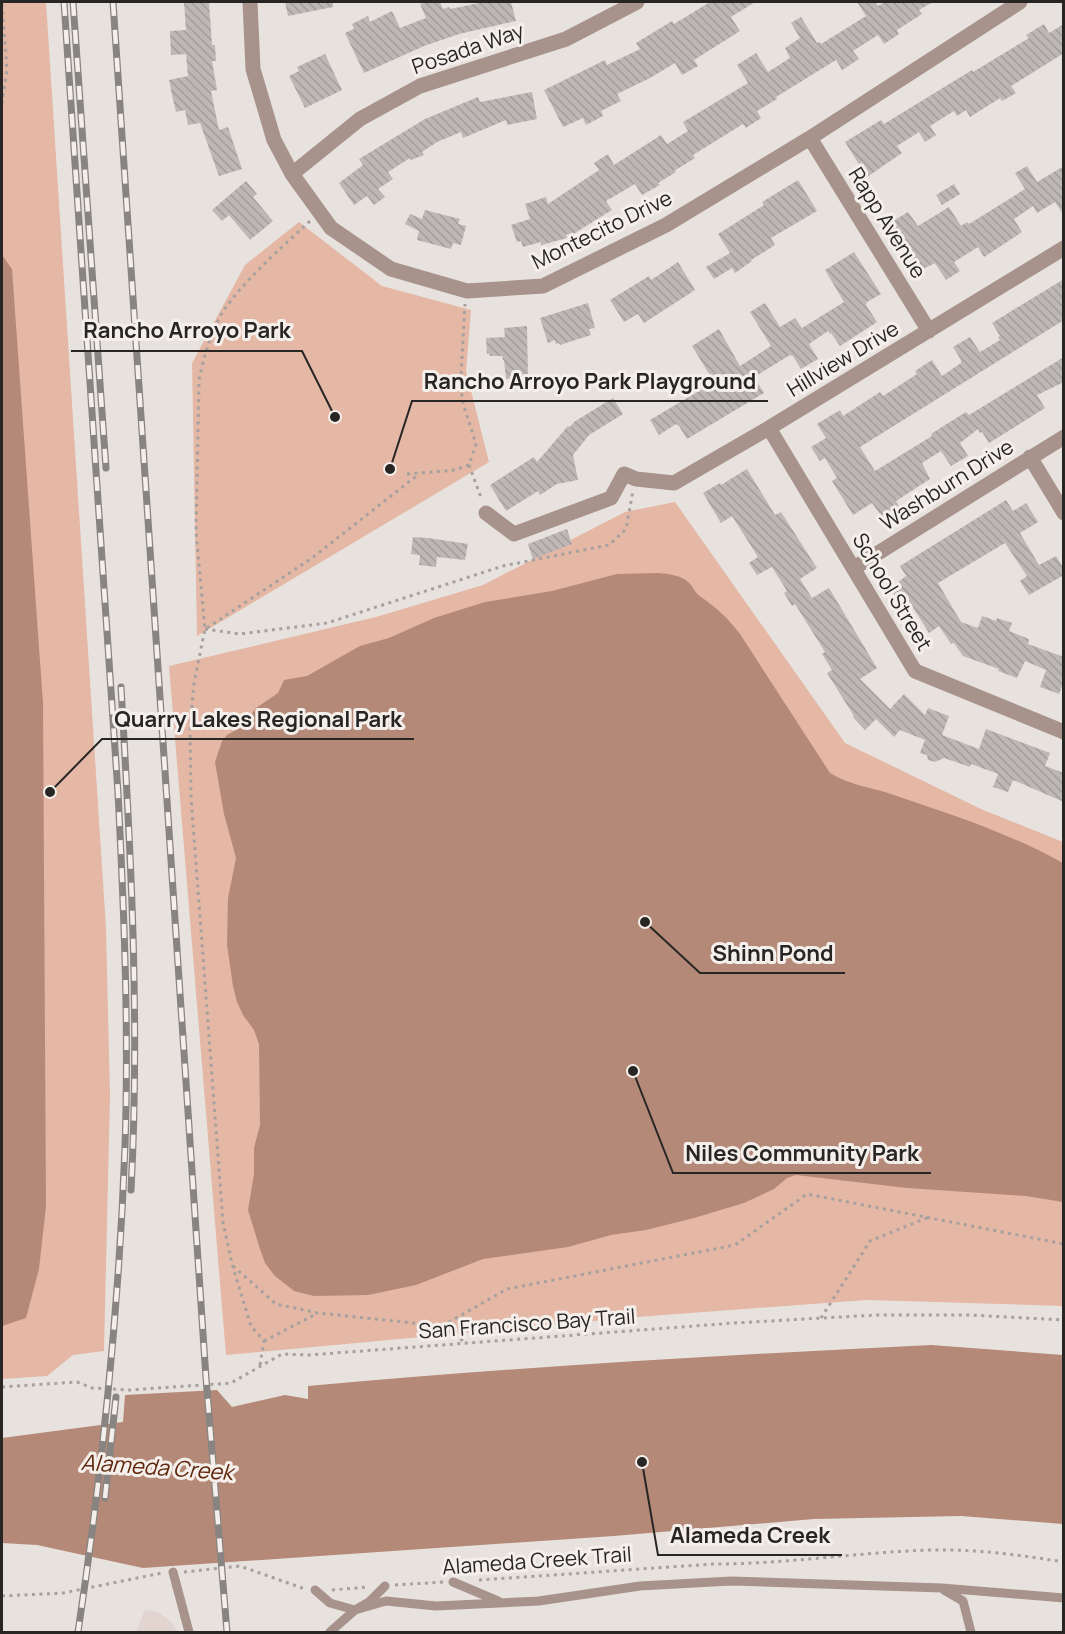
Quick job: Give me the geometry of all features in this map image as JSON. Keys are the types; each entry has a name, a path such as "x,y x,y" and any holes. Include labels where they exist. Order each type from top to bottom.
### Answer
{"street":[{"name":"Montecito Drive","path":"250,2 253,69 274,140 292,174 331,228 392,269 467,291 543,286 666,225 810,138 1020,2"},
{"name":"Posada Way","path":"292,174 360,119 420,86 566,39 637,2"},
{"name":"Rapp Avenue","path":"810,138 929,330"},
{"name":"Hillview Drive","path":"636,479 674,483 769,428 1064,248"},
{"name":"School Street","path":"769,428 915,671 1064,732"},
{"name":"Washburn Drive","path":"854,568 1064,437"},
{"path":"1030,457 1064,513"},
{"path":"486,513 514,534 611,498 624,474 636,479"}],"lane":[{"path":"173,1572 189,1632"},
{"path":"453,1581 502,1603"},
{"path":"315,1590 330,1603 355,1610 386,1601 436,1606 539,1601 640,1586 731,1581 942,1588 1064,1598"},
{"path":"330,1632 355,1610 369,1602 385,1586"},
{"path":"942,1588 963,1600 971,1632"}],"path":[{"path":"2,4 7,70 2,103"},
{"path":"264,1341 251,1326 232,1264 223,1222 191,797 190,728 194,683 205,629 196,532 199,380 204,356 225,308 272,257 320,212"},
{"path":"467,291 463,315 462,400 476,444 469,465 486,513"},
{"path":"407,474 454,470 469,465"},
{"path":"205,629 312,558 419,474"},
{"path":"205,629 240,634 327,623 503,566 609,546 626,529 636,479"},
{"path":"442,1326 507,1289 735,1245 807,1194 1064,1244"},
{"path":"821,1318 870,1241 930,1217"},
{"path":"232,1264 276,1304 318,1313 442,1326 466,1343"},
{"path":"264,1341 318,1313"},
{"name":"San Francisco Bay Trail","path":"2,1387 77,1382 92,1388 130,1390 202,1386 231,1383 282,1354 309,1355 821,1318 876,1315 970,1315 1064,1320"},
{"path":"260,1365 264,1341"},
{"name":"Alameda Creek Trail","path":"300,1589 385,1586 714,1564 753,1564 825,1556 934,1550 1010,1555 1064,1562"},
{"path":"2,1596 63,1593"}],"shaded area":[{"path":"2,2 46,2 106,928 110,1095 104,1351 73,1355 47,1376 2,1379"},
{"path":"299,222 382,286 471,310 466,371 489,462 197,636 192,363 245,265"},
{"path":"675,502 845,743 981,809 1063,842 1063,1306 867,1300 637,1317 226,1355 169,666 376,617 483,585 625,512"},
{"path":"145,1610 158,1612 172,1623 178,1632 136,1632"}],"water":[{"path":"2,255 12,269 43,703 46,1206 39,1269 26,1318 2,1326"},
{"path":"617,574 675,575 686,580 699,595 731,622 830,773 852,783 891,794 979,825 1022,842 1063,863 1063,1202 1026,1196 907,1188 796,1175 787,1178 774,1189 744,1203 694,1218 646,1230 611,1235 568,1247 483,1259 416,1285 368,1295 314,1296 294,1291 275,1276 265,1263 248,1210 254,1174 254,1148 260,1125 259,1044 254,1030 237,1002 227,945 228,898 236,858 224,814 215,762 222,741 227,735 243,726 256,708 278,693 284,680 307,676 360,646 389,638 434,618 485,602 552,591"},
{"name":"Alameda Creek","path":"931,1345 1063,1355 1063,1524 961,1516 814,1519 614,1536 143,1568 37,1545 2,1543 2,1438 123,1422 125,1395 217,1390 232,1407 285,1395 308,1399 308,1386 619,1362"}],"building":[{"path":"184,2 209,2 212,45 215,45 216,61 212,61 217,90 211,91 219,130 228,127 242,169 219,176 200,123 188,125 185,110 176,112 172,95 169,80 188,76 186,54 171,55 170,31 186,30"},
{"path":"285,2 333,2 333,7 288,16"},
{"path":"440,2 443,9 449,7 450,9 478,2 511,2 516,21 459,34 424,46 364,73 345,33 354,29 352,24 368,16 370,22 392,11 400,28 426,18 420,4"},
{"path":"710,2 755,2 731,17 740,31 694,60 698,66 682,75 675,63 617,94 621,101 601,111 603,116 586,125 583,118 563,127 544,90 605,60 607,65 640,49 636,43"},
{"path":"857,2 875,2 878,6 885,2 933,2 919,10 922,14 897,30 899,34 884,44 878,35 853,51 859,59 842,70 836,60 776,97 777,99 757,111 761,118 746,128 743,124 693,155 695,158 658,183 660,185 642,195 635,184 606,201 612,210 570,236 566,235 567,238 523,247 521,241 517,242 511,225 530,219 525,204 546,197 548,204 599,170 594,163 608,154 614,165 661,135 667,144 688,131 683,122 748,83 737,65 756,53 768,72 790,58 785,48 800,38 791,23 801,17 817,43 821,44 866,16"},
{"path":"1044,24 1049,33 1064,24 1064,53 1011,86 1016,93 1002,101 1000,98 970,117 966,110 957,116 954,111 930,126 936,135 925,142 919,132 897,146 902,153 867,177 845,142 881,120 884,124 972,70 973,72 1029,38 1026,35"},
{"path":"325,54 342,90 305,108 289,76 299,71 297,67"},
{"path":"532,92 537,119 507,125 506,120 463,138 461,132 437,142 422,152 424,155 411,160 410,158 388,172 393,179 378,189 385,197 374,205 367,196 354,205 339,183 363,165 359,159 425,119 478,97 480,102"},
{"path":"1027,166 1037,182 1064,166 1064,215 1055,202 1037,213 1033,206 1014,219 1022,232 984,257 978,247 954,262 960,271 946,280 935,263 919,271 890,223 908,212 918,226 949,207 961,226 967,222 969,224 1025,189 1015,173"},
{"path":"798,180 817,211 771,238 775,245 735,273 732,268 714,279 706,267 730,253 718,234 764,205 762,202"},
{"path":"246,181 257,194 253,197 273,221 250,240 229,215 222,221 212,210"},
{"path":"954,184 960,194 942,205 936,195"},
{"path":"425,210 460,219 458,224 466,226 461,245 453,243 451,249 417,240 419,231 405,224 410,214 422,219"},
{"path":"854,252 881,294 867,302 866,305 877,322 840,346 828,331 809,344 818,359 801,369 790,355 756,376 764,393 687,439 676,424 659,435 650,420 714,382 692,346 719,329 740,366 771,346 750,312 765,303 780,327 795,318 802,328 844,302 825,270"},
{"path":"678,262 695,290 644,323 638,314 624,322 610,300 649,276 651,280"},
{"path":"1064,279 1064,320 860,447 875,471 966,412 969,415 1064,357 1064,382 1037,395 1045,408 989,443 978,429 960,443 968,456 951,466 941,451 922,463 930,479 896,501 899,506 882,517 872,503 853,515 832,481 837,478 825,458 820,461 811,447 826,438 817,424 840,410 843,416 880,392 883,396 917,374 915,371 932,360 942,376 961,363 953,347 970,337 980,352 1000,340 992,323"},
{"path":"588,303 595,328 589,329 591,335 560,345 556,344 555,340 548,343 540,318"},
{"path":"527,326 528,378 506,379 504,360 502,356 487,354 486,338 505,337 504,328"},
{"path":"613,398 623,414 589,435 573,455 578,480 557,484 540,495 538,491 506,511 490,485 534,457 537,462 568,426 570,427 574,422"},
{"path":"747,469 775,515 781,512 817,568 800,579 812,598 829,588 877,668 860,679 890,709 904,694 925,715 928,708 949,716 942,735 979,749 986,729 1050,753 1045,766 1064,773 1064,802 1013,780 1008,792 993,787 998,774 971,764 970,767 944,758 935,762 928,760 927,755 920,753 925,740 900,730 894,737 876,719 865,730 853,717 827,673 832,670 822,654 825,652 795,604 792,606 784,593 787,591 772,567 757,575 749,563 758,557 732,516 721,523 703,493"},
{"path":"1006,500 1013,511 1026,503 1038,522 1020,533 1039,565 1056,556 1064,569 1064,575 1029,595 1020,581 1027,576 1005,543 938,583 961,622 978,628 982,616 1012,623 1009,631 1029,639 1028,644 1064,657 1064,681 1059,694 1040,687 1046,670 1025,661 1017,678 963,656 954,643 951,644 939,626 929,633 909,601 901,606 890,588 906,576 900,566"},
{"path":"567,529 572,544 533,559 528,544"},
{"path":"413,537 468,544 465,560 437,557 436,567 419,565 420,555 411,554"}],"railway":[{"path":"64,2 118,793 126,1014 125,1146 114,1329 95,1511 78,1632"},
{"path":"73,2 106,468"},
{"path":"113,2 206,1378 227,1632"},
{"path":"121,687 131,876 134,1001 135,1064 131,1190"},
{"path":"105,1498 116,1397"}],"place":[{"name":"Rancho Arroyo Park","path":"335,417"},
{"name":"Rancho Arroyo Park Playground","path":"390,469"},
{"name":"Quarry Lakes Regional Park","path":"50,792"},
{"name":"Shinn Pond","path":"645,922"},
{"name":"Niles Community Park","path":"633,1071"},
{"name":"Alameda Creek","path":"642,1462"}]}
